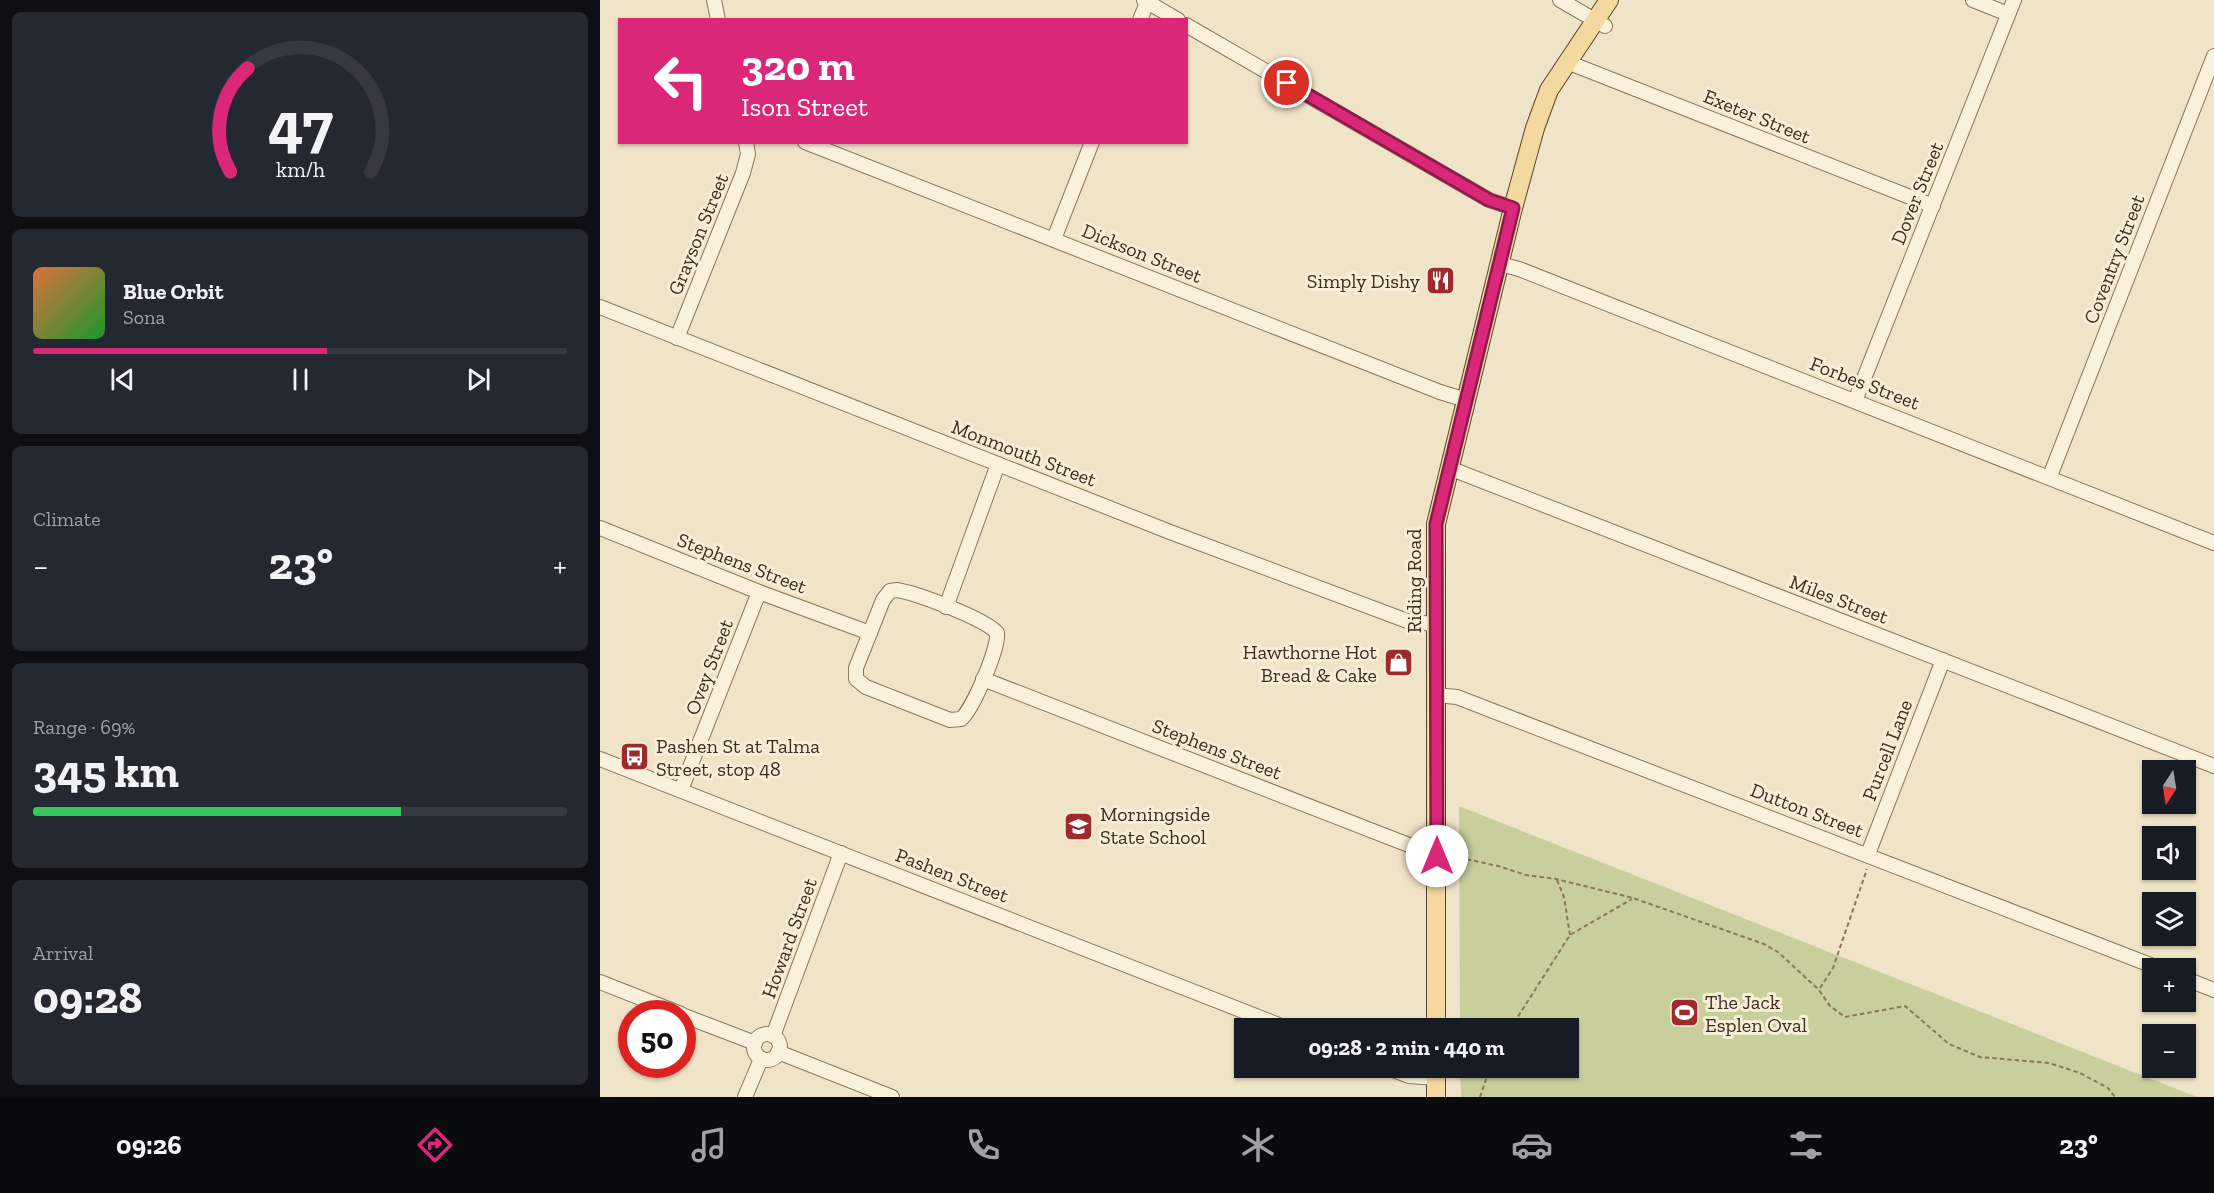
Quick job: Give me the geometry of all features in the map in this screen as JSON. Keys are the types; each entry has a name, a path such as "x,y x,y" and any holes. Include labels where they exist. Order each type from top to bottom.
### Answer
{"main road":[{"name":"Riding Road","path":"1600,23 1609,0"},
{"name":"Riding Road","path":"1436,1018 1436,524 1513,208 1535,128 1549,90 1573,64 1600,23 1620,0"},
{"path":"1436,1078 1436,1097"}],"street":[{"path":"714,0 718,18"},
{"path":"1560,0 1600,23"},
{"path":"1973,0 2008,14"},
{"name":"Dover Street","path":"1856,401 2014,0"},
{"path":"1141,18 1146,1 1175,18"},
{"path":"1188,26 1489,200 1513,208"},
{"name":"Coventry Street","path":"2050,477 2214,56"},
{"name":"Exeter Street","path":"1573,64 1933,206"},
{"name":"Grayson Street","path":"677,338 743,173 748,154 746,144"},
{"name":"Dickson Street","path":"809,144 1440,392 1466,400"},
{"path":"1054,239 1091,144"},
{"name":"Forbes Street","path":"1500,264 1856,401 2214,543"},
{"name":"Monmouth Street","path":"600,308 1410,622 1436,624"},
{"path":"946,607 998,464"},
{"name":"Miles Street","path":"1449,468 2214,766"},
{"name":"Stephens Street","path":"600,528 759,592 870,633"},
{"path":"891,591 905,592 946,607 984,623 997,633 996,647 966,716 956,721 866,687 856,679 855,674 870,633 883,600 891,591"},
{"name":"Ovey Street","path":"681,790 759,592"},
{"name":"Purcell Lane","path":"1868,854 1943,660"},
{"name":"Stephens Street","path":"983,679 1437,856"},
{"name":"Dutton Street","path":"1436,695 1457,697 2142,962"},
{"name":"Pashen Street","path":"600,759 1261,1018"},
{"name":"Howard Street","path":"773,1036 841,852"},
{"path":"600,982 646,1000"},
{"path":"2196,982 2214,990"},
{"path":"696,1020 755,1043"},
{"path":"760,1036 773,1036 778,1042 778,1052 769,1060 760,1059 755,1053 755,1043 760,1036"},
{"path":"778,1052 892,1097"},
{"path":"745,1097 760,1059"}],"path":[{"path":"1819,990 1833,968 1867,874 1868,854"},
{"path":"1437,856 1457,856 1526,875 1556,879 1633,898 1764,944 1778,952 1819,990 1830,1005 1845,1017 1905,1006 1949,1044 1980,1057 2049,1063 2080,1073 2108,1088 2115,1097"},
{"path":"1556,879 1564,897 1570,935"},
{"path":"1517,1018 1570,935 1633,898"},
{"path":"1480,1097 1486,1078"}],"green space":[{"path":"1459,806 2142,1075 2142,1078 2149,1078 2197,1097 1461,1097 1460,1078 1579,1078 1579,1018 1460,1018"}],"place":[{"name":"Simply Dishy","path":"1441,281"},
{"name":"Hawthorne Hot Bread & Cake","path":"1398,663"},
{"name":"Pashen St at Talma Street, stop 48","path":"635,757"},
{"name":"Morningside State School","path":"1079,826"},
{"name":"The Jack Esplen Oval","path":"1684,1013"}],"route":[{"path":"1287,83 1489,200 1513,208 1436,524 1437,856"}]}
